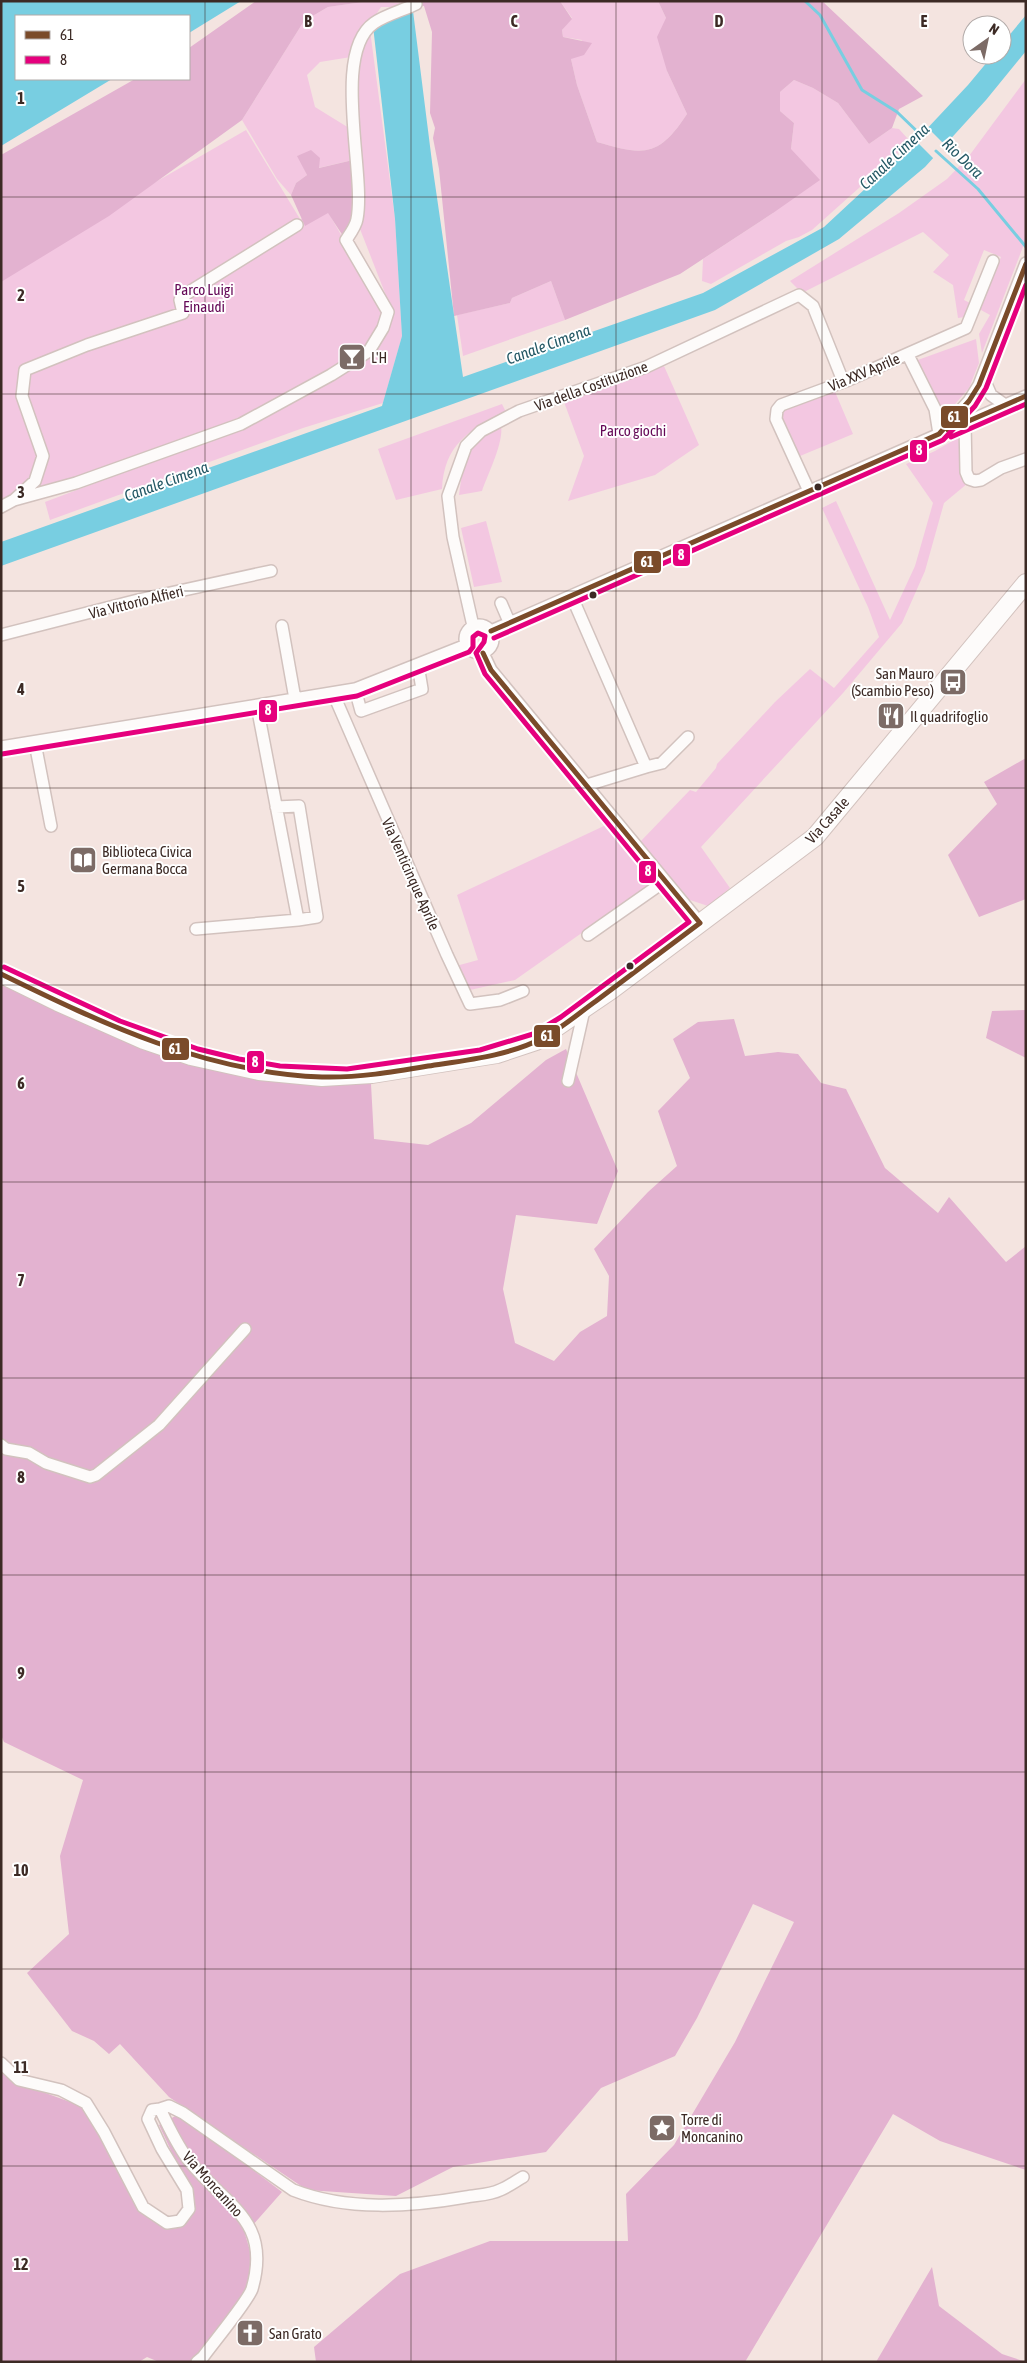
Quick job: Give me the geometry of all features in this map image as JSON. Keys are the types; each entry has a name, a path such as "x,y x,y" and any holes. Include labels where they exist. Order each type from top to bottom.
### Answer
{"main road":[{"name":"Via Casale","path":"1,974 127,1032 191,1056 259,1071 322,1077 372,1074 497,1054 536,1041 584,1010 815,837 1026,583"}],"street":[{"path":"1,507 14,500 76,483 241,424 331,375 369,350 383,328 388,312 346,240 357,220 358,183 352,133 352,90 358,41 374,22 416,4"},
{"path":"14,500 35,481 43,456 22,396 25,370 87,345 182,312 180,300 186,294 297,225"},
{"name":"Via XXV Aprile","path":"809,491 776,419 777,410 781,405 843,381 966,328 993,261"},
{"path":"939,434 969,401 983,377 1026,263"},
{"name":"Via della Costituzione","path":"474,626 453,537 448,496 466,446 481,431 519,411 646,367 799,295 813,306 843,381"},
{"path":"910,359 935,408 939,434"},
{"path":"983,377 991,395 1005,405"},
{"path":"491,631 1026,396"},
{"path":"965,423 966,472 969,479 981,480 1001,468 1026,459"},
{"name":"Via Vittorio Alfieri","path":"1,635 138,600 271,571"},
{"path":"572,597 646,767"},
{"path":"501,604 510,624"},
{"path":"282,626 295,699"},
{"path":"474,626 486,626 491,631 493,644 483,653 471,652 466,645 465,635 474,626"},
{"path":"1,747 35,743 355,689 466,645"},
{"path":"483,653 491,670 700,923"},
{"path":"355,689 361,712 422,688 418,665"},
{"name":"Via Venticinque Aprile","path":"332,693 470,1004 500,1000 523,991"},
{"path":"257,706 298,920"},
{"path":"586,785 662,763 679,752 688,736"},
{"path":"35,743 51,826"},
{"path":"196,929 317,917 298,806 276,807"},
{"path":"287,863 308,860"},
{"path":"588,935 665,881"},
{"path":"568,1081 584,1010"},
{"path":"1,1445 6,1448 29,1453 46,1463 90,1477 159,1425 245,1329"},
{"name":"Via Moncanino","path":"1,2063 19,2080 61,2090 86,2103 104,2132 143,2208 167,2223 180,2221 189,2210 187,2190 162,2149 148,2119 152,2110 160,2109 172,2134 190,2162 249,2223 257,2253 252,2290 203,2357 197,2362"},
{"path":"160,2109 169,2106 183,2112 292,2190 311,2197 342,2203 372,2205 454,2199 499,2191 523,2176"}],"green space":[{"path":"370,1 403,3 396,7 381,7 377,13 382,23 370,30 395,219 402,336 383,403 303,428 50,520 45,502 262,420 371,357 388,333 392,311 360,229 361,185 356,124 360,45 351,57 320,62 307,75 315,107 349,128 353,160 318,168 298,155 307,175 296,183 291,195 277,179 242,120 304,21 328,7"},
{"path":"560,1 658,1 666,18 667,71 687,114 668,138 659,145 639,151 613,147 597,142 577,85 571,59 582,40 563,37 562,30 572,18"},
{"path":"1026,79 1026,239 982,353 979,334 990,315 981,310 980,307 1001,257 984,250 964,300 972,304 965,317 958,318 953,285 933,272 949,255 923,232 802,293 790,281 899,213 947,179 969,156"},
{"path":"794,80 813,88 838,103 869,144 892,128 899,129 908,139 907,145 812,230 786,241 711,284 702,281 703,259 773,213 791,149 794,123 780,111 780,92"},
{"name":"Parco Luigi Einaudi","path":"246,130 300,219 328,212 385,312 376,335 359,354 258,410 165,447 1,502 1,280 100,214"},
{"path":"551,281 565,320 463,356 457,315 510,303 512,298"},
{"path":"976,339 979,363 969,388 943,418 938,402 915,361"},
{"name":"Parco giochi","path":"664,366 699,445 655,475 568,501 584,456 564,402"},
{"path":"833,387 853,434 800,456 782,417 786,407"},
{"path":"502,404 506,412 470,432 453,450 444,474 442,489 396,500 378,449"},
{"path":"501,426 498,449 482,491 459,495 463,471 469,453 481,439"},
{"path":"961,436 968,483 944,503 925,571 902,623 843,693 701,847 730,888 708,906 690,900 640,842 690,790 696,792 716,768 717,764 775,702 810,669 834,688 879,637 868,607 822,508 836,501 890,620 915,566 933,503 906,464 935,451"},
{"path":"486,521 502,582 474,587 461,528"},
{"path":"606,825 654,882 515,980 470,990 456,966 478,960 457,895"}],"shaded area":[{"path":"256,1 370,1 328,7 304,21 242,120 109,216 1,282 1,155 133,80 190,80 190,47"},
{"path":"392,1 560,1 572,19 562,30 563,37 592,43 584,55 571,59 577,85 597,142 627,150 639,151 659,145 668,138 687,114 667,71 657,37 666,18 658,1 822,1 923,96 899,109 892,128 869,144 838,103 813,88 794,80 780,92 780,111 794,123 791,149 820,180 773,213 680,274 565,320 551,281 512,298 510,303 454,316 439,169 433,138 435,128 430,113 432,32 424,6"},
{"path":"311,150 320,158 319,168 353,160 355,219 343,236 328,213 305,226 291,195 296,183 307,175 297,156"},
{"path":"1026,758 1026,899 979,917 948,855 997,804 984,782"},
{"path":"1,985 81,1021 322,1083 371,1084 374,1139 428,1145 471,1123 546,1060 566,1049 618,1171 597,1224 516,1215 503,1289 515,1343 554,1361 580,1332 607,1316 609,1276 594,1249 648,1192 677,1166 658,1111 690,1078 673,1039 698,1022 734,1019 745,1056 778,1052 798,1054 821,1083 846,1089 885,1168 938,1213 949,1197 1006,1262 1026,1246 1026,2170 940,2141 893,2114 745,2362 316,2362 314,2347 400,2274 490,2241 628,2241 626,2194 674,2145 735,2042 794,1922 753,1904 697,2018 675,2056 601,2088 546,2152 453,2167 396,2196 307,2190 169,2097 120,2044 109,2054 94,2041 72,2031 27,1973 69,1934 60,1856 83,1780 4,1742 1,1735"},
{"path":"1026,1010 1026,1058 986,1038 992,1011"},
{"path":"1,2070 18,2083 84,2107 140,2210 181,2224 190,2191 159,2125 179,2114 282,2192 245,2234 251,2254 248,2288 201,2354 190,2362 159,2362 147,2357 139,2362 1,2362"},
{"path":"932,2267 939,2306 1002,2354 1026,2362 876,2362"}],"water":[{"path":"1,1 241,1 190,32 190,15 15,15 15,80 110,80 1,146"},
{"path":"413,11 433,170 463,377 703,293 824,227 908,149 985,65 1012,65 1012,32 1026,15 1026,51 986,100 925,167 839,239 715,310 1,566 1,542 382,406 402,336 395,219 373,26"}],"pier":[{"path":"926,126 947,147 935,160 914,139"}],"waterway":[{"name":"Rio Dora","path":"805,1 820,15 862,90 897,112 923,137"},
{"name":"Rio Dora","path":"936,151 978,189 1026,247"}],"transit line":[{"name":"61","path":"491,631 939,434 969,401 979,385 1026,264"},
{"name":"8","path":"494,638 943,440 975,406 986,388 1026,285"},
{"name":"61","path":"948,430 1026,396"},
{"name":"8","path":"951,437 1026,404"},
{"name":"8","path":"2,754 357,696 469,652 473,647 473,637 478,633 485,636 484,642 476,653 485,674 689,922 561,1017 533,1034 480,1050 347,1069 280,1066 198,1049 120,1021 4,967"},
{"name":"61","path":"483,653 491,670 700,923"},
{"name":"61","path":"1,974 117,1028 197,1056 279,1073 322,1077 349,1077 472,1059 502,1053 530,1044 564,1025 700,923"}],"place":[{"name":"L'H","path":"352,357"},
{"name":"San Mauro (Scambio Peso)","path":"953,682"},
{"name":"Il quadrifoglio","path":"891,716"},
{"name":"Biblioteca Civica Germana Bocca","path":"83,860"},
{"name":"Torre di Moncanino","path":"662,2128"},
{"name":"San Grato","path":"250,2333"}],"water label":[{"name":"Canale Cimena","path":"894,156"},
{"name":"Canale Cimena","path":"548,344"},
{"name":"Canale Cimena","path":"166,481"}]}
